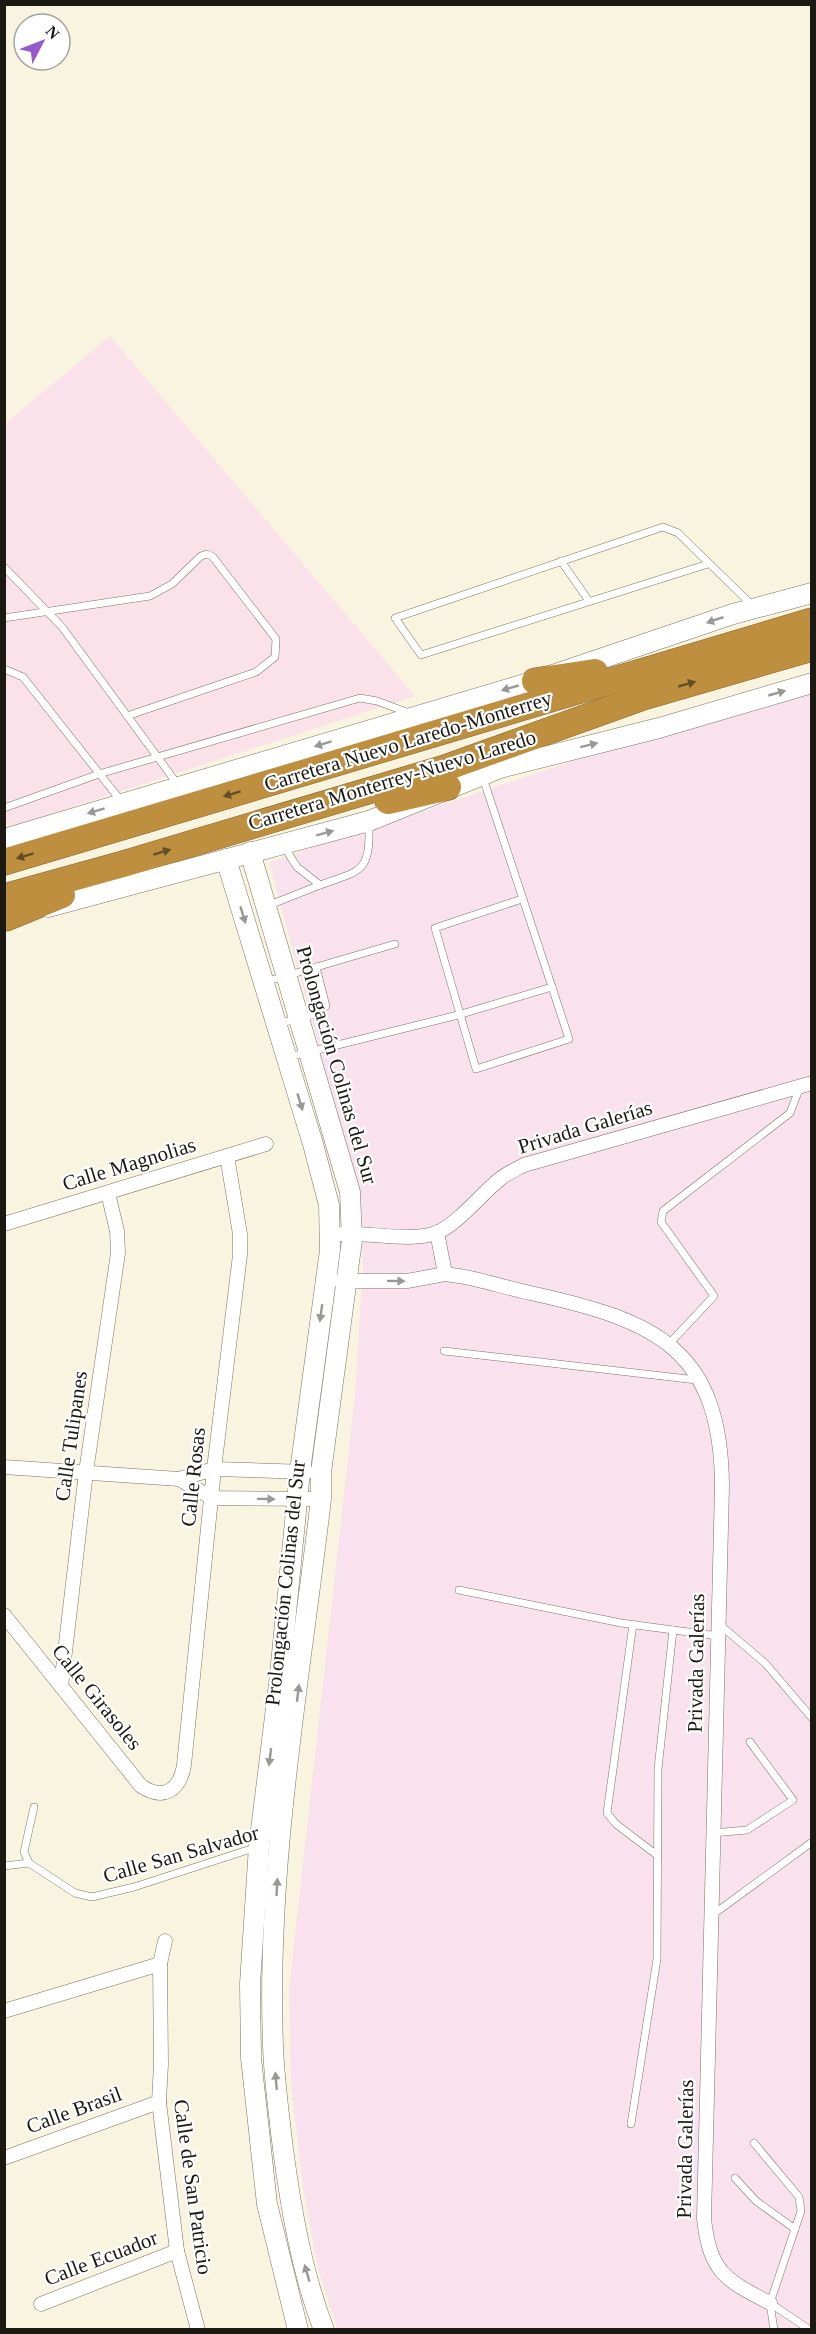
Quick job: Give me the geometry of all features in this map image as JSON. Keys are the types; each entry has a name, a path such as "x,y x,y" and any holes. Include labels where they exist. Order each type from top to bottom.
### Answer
{"highway":[{"name":"Carretera Nuevo Laredo-Monterrey","path":"5,844 684,659 812,621"},
{"name":"Carretera Monterrey-Nuevo Laredo","path":"5,911 123,864 267,819 486,767 643,697 812,648"},
{"path":"535,681 684,659"},
{"path":"267,819 301,822 448,787"}],"street":[{"path":"5,844 122,803 535,681 733,614 812,593"},
{"path":"5,911 226,859 369,821 448,787 486,767 659,728 812,683"},
{"name":"Prolongación Colinas del Sur","path":"250,852 350,1192 352,1232 321,1472 321,1499 279,1843 272,1973 273,2047 289,2191 305,2264 324,2330"},
{"name":"Prolongación Colinas del Sur","path":"226,859 329,1205 330,1250 300,1471 299,1499 259,1846 250,1984 251,2058 267,2204 298,2330"},
{"name":"Privada Galerías","path":"437,1232 474,1204 501,1178 525,1165 806,1084"},
{"name":"Calle Magnolias","path":"4,1224 266,1144"},
{"name":"Calle Rosas","path":"164,1794 179,1783 184,1765 214,1469 240,1255 240,1234 227,1156"},
{"name":"Calle Tulipanes","path":"61,1686 86,1472 118,1253 117,1231 108,1193"},
{"path":"330,1235 352,1232 417,1236 437,1232 445,1274"},
{"name":"Privada Galerías","path":"325,1281 407,1281 445,1274 477,1279 616,1315 646,1329 668,1345 700,1380 715,1412 721,1446 704,2219 707,2248 722,2274 739,2287 770,2303"},
{"path":"4,1467 180,1479 214,1469 321,1472"},
{"path":"180,1479 212,1498 321,1499"},
{"name":"Calle Girasoles","path":"4,1615 141,1786 150,1792 164,1794"},
{"name":"Calle de San Patricio","path":"165,1941 160,1964 159,2102 177,2251 198,2330"},
{"path":"4,2011 160,1964"},
{"name":"Calle Brasil","path":"4,2158 159,2102"},
{"name":"Calle Ecuador","path":"41,2304 177,2251"}],"lane":[{"path":"708,564 421,654 395,618 663,527 678,533 756,609"},
{"path":"4,618 150,596 172,584 201,556 207,554 213,557 276,639 275,657 256,672 127,716"},
{"path":"561,561 589,601"},
{"path":"4,567 62,627 180,787"},
{"path":"4,669 23,677 122,803"},
{"path":"4,808 99,774 360,698 376,701 417,716"},
{"path":"486,767 522,899 569,1039 476,1069 458,1015 435,928 522,899"},
{"path":"267,906 356,873 365,863 370,848 369,821"},
{"path":"283,844 297,867 320,885"},
{"path":"264,982 395,944"},
{"path":"276,1024 319,1013 326,1006 316,967"},
{"path":"286,1057 458,1015 552,987"},
{"path":"668,1345 714,1296 661,1222 663,1211 790,1113 806,1084"},
{"path":"444,1351 700,1380"},
{"path":"459,1590 633,1624 673,1630 718,1630 765,1663 812,1718"},
{"path":"633,1624 608,1813 616,1824 658,1857"},
{"path":"631,2124 657,1959 658,1768 673,1630"},
{"path":"713,1833 747,1830 793,1800 750,1742"},
{"path":"4,1866 29,1863 24,1852 34,1808"},
{"path":"711,1916 812,1842"},
{"name":"Calle San Salvador","path":"29,1863 75,1893 92,1897 134,1887 259,1846 279,1843"},
{"path":"754,2143 799,2197 801,2211 770,2303 774,2330"},
{"path":"735,2178 756,2201 795,2229"},
{"path":"770,2303 810,2330"}],"shaded area":[{"path":"110,336 415,696 11,827 5,820 5,424"},
{"path":"811,682 811,2329 337,2329 317,2265 303,2187 291,2085 289,1989 355,1395 363,1264 357,1187 269,862"}]}
